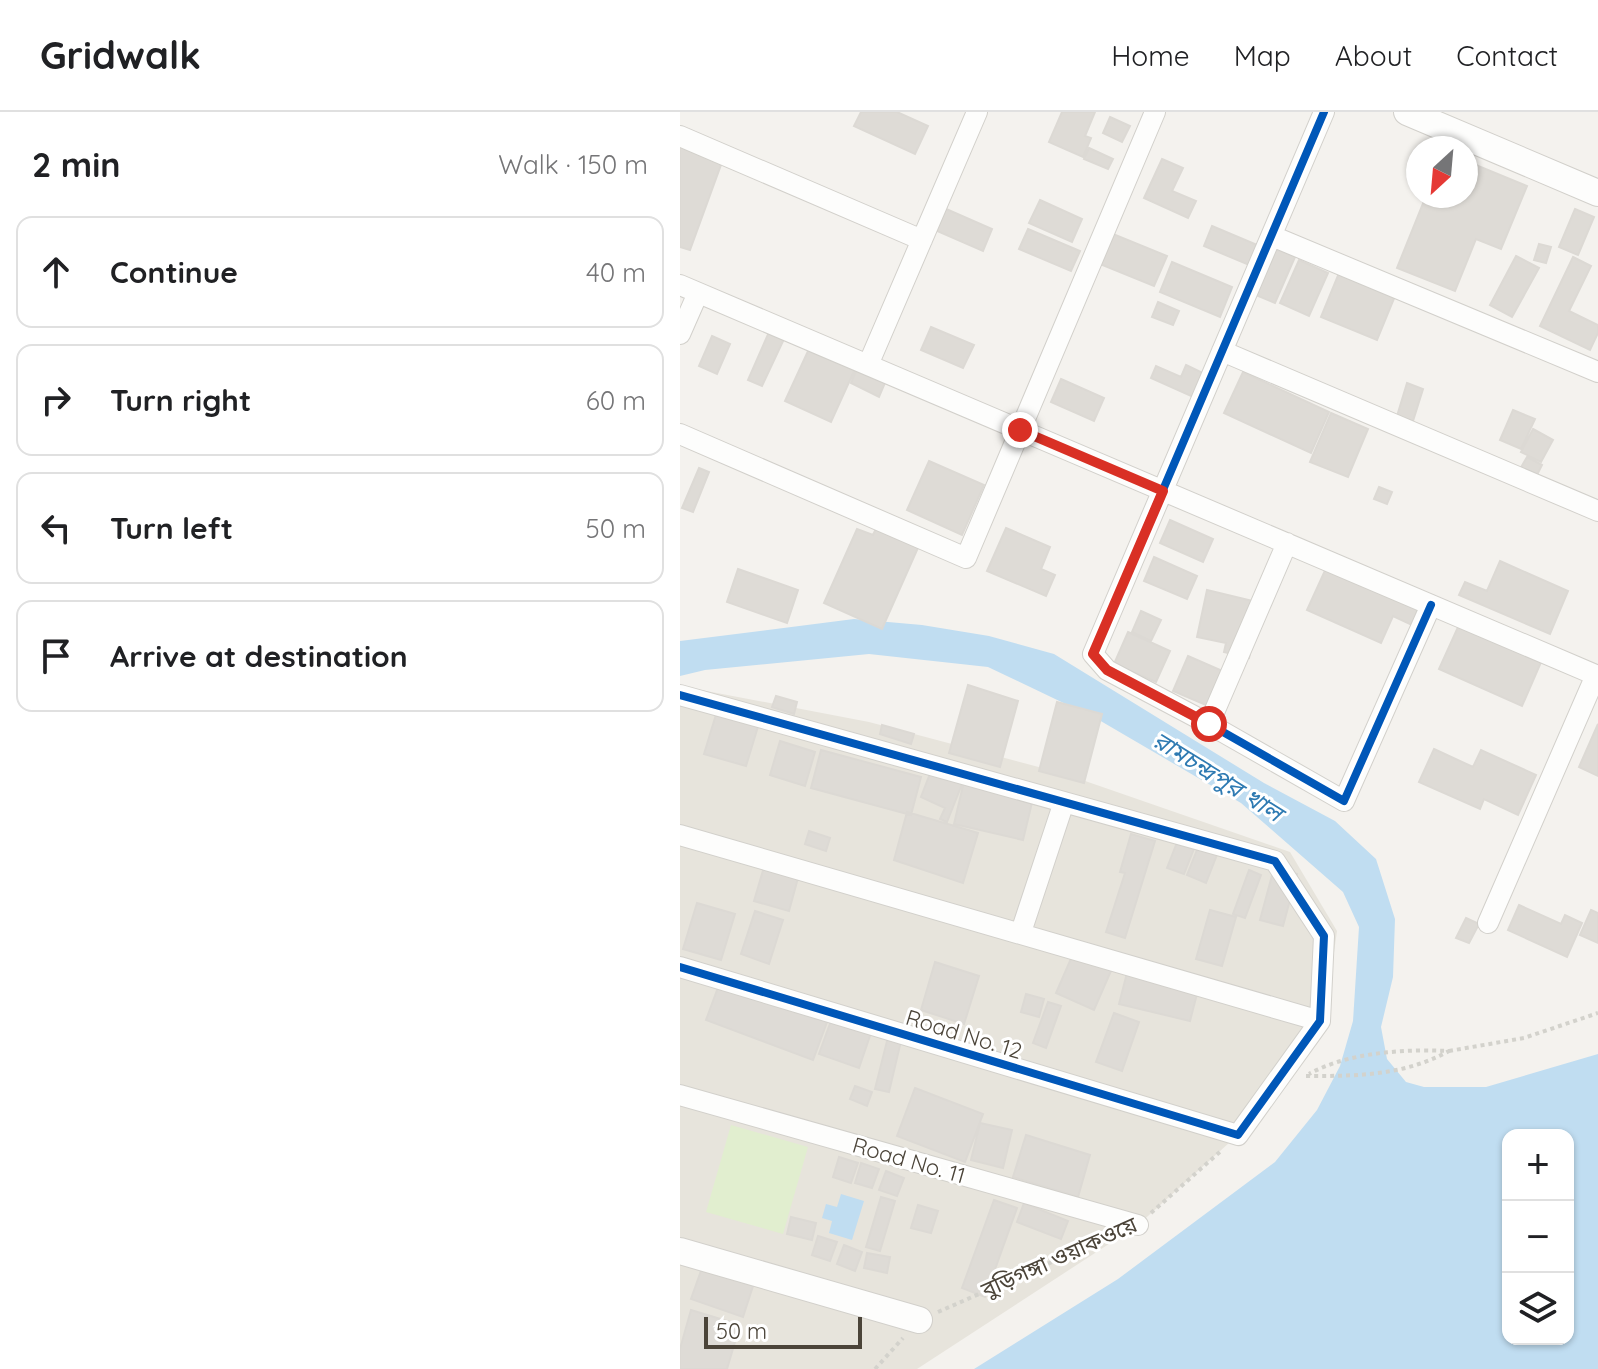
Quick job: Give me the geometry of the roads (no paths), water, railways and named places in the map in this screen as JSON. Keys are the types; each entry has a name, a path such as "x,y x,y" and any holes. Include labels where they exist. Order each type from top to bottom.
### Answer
{"street":[{"path":"868,365 977,112"},
{"path":"680,434 966,558 1155,112"},
{"path":"1324,112 1093,654 1107,670 1344,801 1431,605"},
{"path":"1407,112 1598,193"},
{"path":"680,136 922,240"},
{"path":"1272,236 1598,372"},
{"path":"680,334 689,289 1597,675 1488,923"},
{"path":"1222,351 1598,511"},
{"path":"1209,724 1287,543"},
{"path":"680,695 1275,861 1324,936 1320,1021 680,835"},
{"path":"1021,932 1064,802"},
{"name":"Road No. 12","path":"680,967 1238,1135 1320,1021"},
{"name":"Road No. 11","path":"680,1095 1138,1225"},
{"path":"680,1251 919,1320"}],"water":[{"name":"রামচন্দ্রপুর খাল","path":"854,619 922,625 989,636 1054,654 1264,783 1335,821 1376,859 1395,919 1393,977 1381,1027 1387,1059 1406,1082 1424,1087 1486,1087 1598,1054 1598,1369 974,1369 1118,1279 1275,1162 1317,1110 1340,1066 1353,1021 1359,927 1343,892 1241,803 1099,720 988,667 869,654 705,670 680,676 680,641"},
{"path":"841,1194 864,1201 852,1240 829,1233 832,1221 822,1218 826,1204 837,1207"}]}
